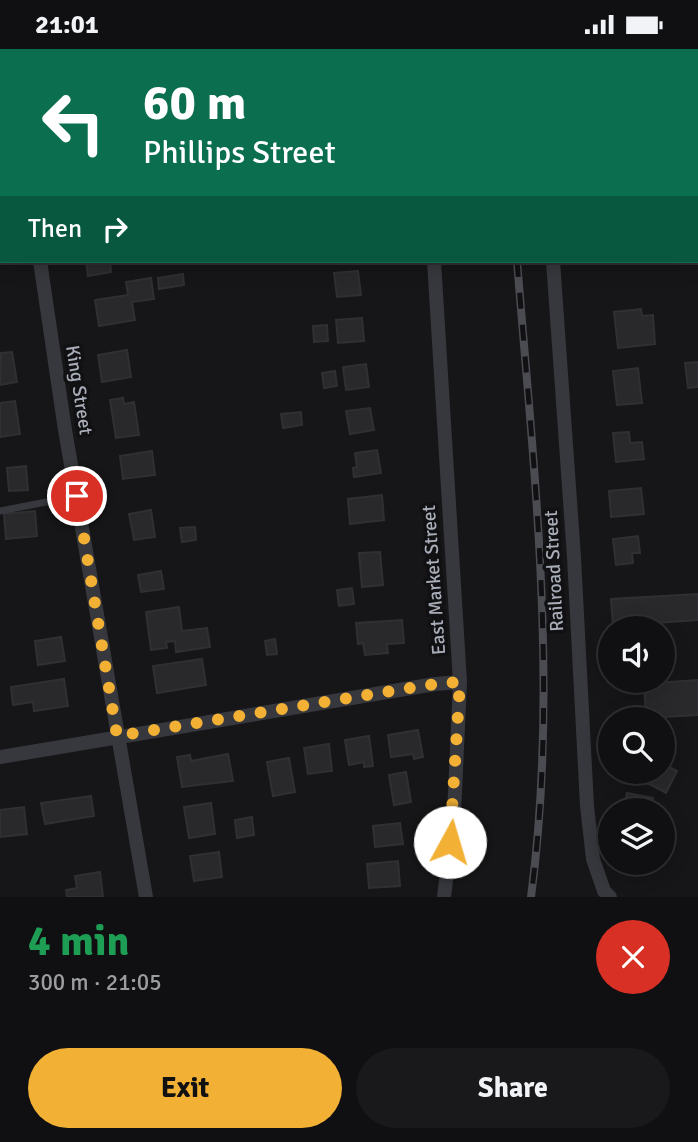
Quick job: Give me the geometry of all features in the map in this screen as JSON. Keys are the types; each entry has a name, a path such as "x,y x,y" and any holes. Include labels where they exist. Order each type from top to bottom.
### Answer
{"street":[{"name":"King Street","path":"40,263 117,736 146,897"},
{"name":"East Market Street","path":"433,263 460,682 453,814 444,897"},
{"name":"Railroad Street","path":"552,263 587,806 593,859 604,891 610,897"},
{"path":"0,757 460,682"}],"lane":[{"path":"0,511 77,496"}],"building":[{"path":"86,263 110,263 111,272 88,276"},
{"path":"358,271 361,295 337,297 334,273"},
{"path":"183,274 184,285 159,289 158,278"},
{"path":"151,278 154,299 132,302 135,320 99,326 95,300 128,295 126,282"},
{"path":"641,309 642,316 653,315 655,344 618,348 614,312"},
{"path":"362,318 364,341 338,343 336,320"},
{"path":"327,325 328,341 314,342 313,326"},
{"path":"127,350 131,377 102,382 98,355"},
{"path":"12,352 17,382 0,385 1,353"},
{"path":"698,362 698,387 688,388 685,363"},
{"path":"366,364 369,387 346,390 343,367"},
{"path":"638,368 642,403 617,405 613,371"},
{"path":"335,371 337,386 324,388 322,373"},
{"path":"123,398 124,404 134,402 139,435 116,438 110,400"},
{"path":"15,401 20,434 0,437 0,403"},
{"path":"370,408 374,430 350,434 346,411"},
{"path":"301,412 302,425 283,428 281,414"},
{"path":"629,432 630,443 642,442 644,459 616,462 613,433"},
{"path":"377,450 381,473 354,477 353,468 357,467 355,453"},
{"path":"152,451 155,475 123,479 120,456"},
{"path":"26,466 28,490 9,491 7,468"},
{"path":"641,488 644,514 611,517 609,491"},
{"path":"382,495 384,520 350,524 348,499"},
{"path":"151,510 155,537 134,540 129,514"},
{"path":"35,511 37,536 6,539 4,514"},
{"path":"195,527 196,540 182,542 180,528"},
{"path":"638,536 640,553 632,553 633,563 616,565 613,539"},
{"path":"380,552 383,585 362,587 359,553"},
{"path":"161,571 164,589 141,592 138,575"},
{"path":"352,588 354,604 339,606 337,590"},
{"path":"698,594 698,620 675,622 675,616 612,616 611,599"},
{"path":"179,607 182,631 207,628 210,647 176,652 175,641 166,642 167,648 151,650 146,612"},
{"path":"402,620 404,643 387,644 388,653 365,655 363,643 358,644 356,623"},
{"path":"61,637 65,661 38,665 35,641"},
{"path":"275,639 277,654 267,655 265,641"},
{"path":"202,659 206,685 157,693 153,666"},
{"path":"64,679 68,706 34,711 33,702 13,705 11,687"},
{"path":"698,680 698,715 675,716 675,707 645,707 645,693 675,693 675,682"},
{"path":"418,730 423,757 414,759 413,754 391,757 388,735"},
{"path":"369,736 373,766 364,767 364,762 349,765 345,740"},
{"path":"329,744 332,771 308,774 304,748"},
{"path":"228,754 233,781 182,787 177,757 190,755 191,761"},
{"path":"289,758 295,792 273,796 267,762"},
{"path":"406,772 411,802 394,805 389,775"},
{"path":"649,784 670,784 666,793"},
{"path":"627,793 653,798 626,798"},
{"path":"91,796 94,816 45,824 41,803"},
{"path":"211,803 215,834 189,838 184,807"},
{"path":"24,807 27,834 0,837 0,810"},
{"path":"252,817 254,835 237,838 235,820"},
{"path":"400,823 403,844 375,847 373,826"},
{"path":"219,852 222,877 194,881 190,856"},
{"path":"398,861 400,886 369,888 367,864"},
{"path":"100,872 103,897 67,897 66,890 77,888 75,876"}],"railway":[{"path":"517,263 536,499 543,659 539,818 531,897"}],"route":[{"path":"77,496 117,736 460,682 450,842"}]}
